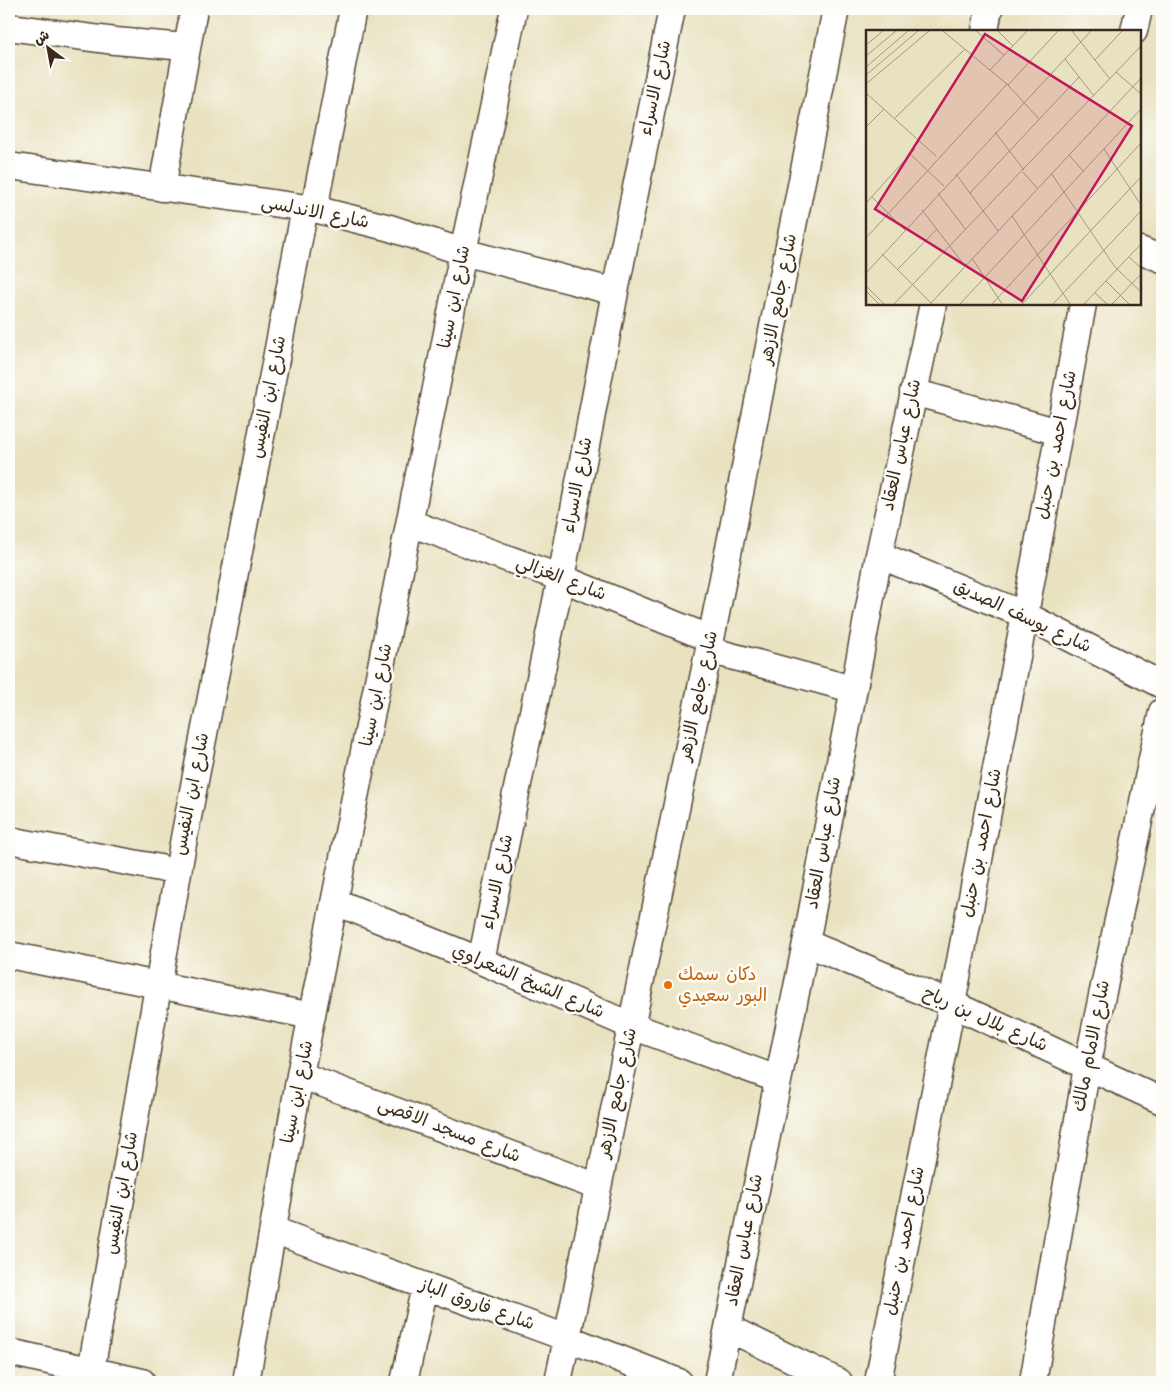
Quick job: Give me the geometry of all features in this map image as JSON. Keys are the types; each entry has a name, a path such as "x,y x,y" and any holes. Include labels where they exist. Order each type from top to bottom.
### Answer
{"street":[{"path":"162,188 194,9"},
{"name":"شارع ابن النفيس","path":"90,1377 185,828 310,209 353,9"},
{"name":"شارع ابن سينا","path":"246,1382 300,1075 514,9"},
{"name":"شارع الاسراء","path":"481,961 560,578 614,292 672,9"},
{"name":"شارع جامع الازهر","path":"558,1382 710,644 836,9"},
{"path":"985,30 989,9"},
{"path":"1134,30 1139,9"},
{"path":"9,27 115,41 186,47"},
{"name":"شارع الاندلسى","path":"9,166 310,209 390,228 464,252 614,292"},
{"path":"1141,250 1162,259"},
{"name":"شارع عباس العقاد","path":"717,1382 777,1078 806,943 852,689 933,305"},
{"name":"شارع احمد بن حنبل","path":"878,1382 952,1004 1083,305"},
{"path":"913,392 1059,432"},
{"name":"شارع الغزالي","path":"410,523 560,578 710,644 852,689"},
{"name":"شارع يوسف الصديق","path":"879,555 1025,615 1162,685"},
{"name":"شارع الامام مالك","path":"1033,1382 1087,1067 1162,712"},
{"path":"9,840 160,868"},
{"name":"شارع الشيخ الشعراوي","path":"336,902 481,961 632,1026 777,1078"},
{"name":"شارع بلال بن رباح","path":"806,943 952,1004 1162,1101"},
{"path":"9,955 312,1016"},
{"name":"شارع مسجد الاقصى","path":"300,1075 598,1187"},
{"name":"شارع فاروق الباز","path":"273,1230 568,1338 679,1382"},
{"path":"404,1382 425,1286"},
{"path":"728,1328 840,1382"},
{"path":"9,1352 90,1377 142,1382"}],"place":[{"name":"دكان سمك البور سعيدي","path":"668,985"}]}
